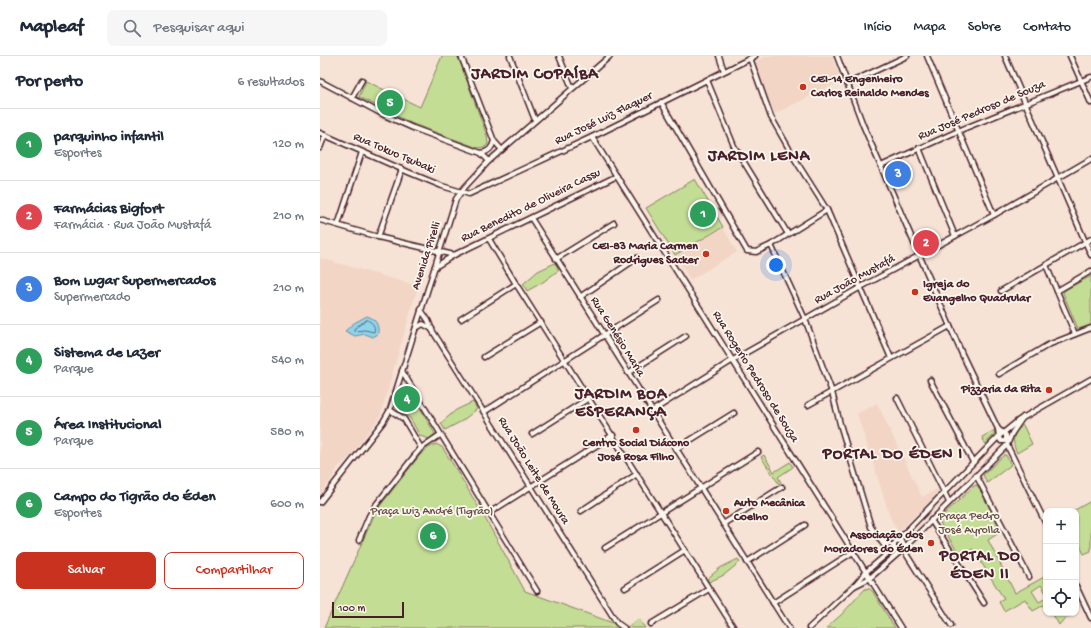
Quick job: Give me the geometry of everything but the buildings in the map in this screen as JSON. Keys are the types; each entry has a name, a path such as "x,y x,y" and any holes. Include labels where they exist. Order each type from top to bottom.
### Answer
{"street":[{"path":"461,56 494,141 502,150"},
{"path":"510,56 535,120"},
{"path":"559,56 572,88"},
{"name":"Avenida Pirelli","path":"320,502 390,410 456,199 460,192 489,161 609,56"},
{"path":"719,56 724,71"},
{"name":"Rua José Luiz Flaquer","path":"460,192 469,194 473,193 592,137 755,56"},
{"path":"837,56 847,84 962,354 1043,518"},
{"path":"847,84 907,56"},
{"path":"927,56 994,215"},
{"path":"1005,56 1091,255"},
{"path":"1070,56 1091,103"},
{"path":"750,58 771,116 796,161 827,210 891,358"},
{"name":"Rua José Pedroso de Souza","path":"882,166 958,131 1091,77"},
{"path":"320,80 384,115 413,128 481,153 489,161"},
{"path":"352,98 362,80"},
{"path":"707,80 734,146 788,234"},
{"path":"661,102 747,251 756,252 771,245 827,210"},
{"path":"320,148 322,134"},
{"name":"Rua Tokuo Tsubaki","path":"322,134 402,169 460,192"},
{"name":"Rua Rogerio Pedroso de Souza","path":"592,137 901,628"},
{"path":"481,153 486,153 494,141"},
{"path":"920,148 955,236"},
{"path":"338,225 362,152"},
{"name":"Rua João Mustafá","path":"652,411 733,360 861,287 994,215 1091,159"},
{"path":"378,237 402,169"},
{"name":"Rua Benedito de Oliveira Cassu","path":"434,268 453,255 489,239 617,176"},
{"name":"Rua Genésio Maria","path":"531,218 789,628"},
{"name":"Rua Benedito de Oliveira Cassu","path":"320,220 378,237 439,253 453,255"},
{"path":"556,259 614,223"},
{"path":"489,239 734,628"},
{"path":"1001,291 1091,239"},
{"path":"771,245 805,319 832,392 871,527 889,552"},
{"path":"580,297 637,258"},
{"path":"1046,265 1075,334"},
{"path":"1057,291 1091,271"},
{"path":"461,319 516,284"},
{"path":"484,412 659,300"},
{"name":"Rua João Leite de Moura","path":"421,310 428,320 432,330 617,623 624,628"},
{"path":"484,357 541,322"},
{"path":"414,330 423,324 432,330"},
{"path":"808,405 950,326"},
{"path":"999,374 1048,345 1091,328"},
{"path":"628,373 686,336"},
{"path":"402,370 440,435 537,591"},
{"path":"809,628 854,586 866,572 889,552 944,492 973,462 1002,436 1010,426 1023,417 1091,379"},
{"path":"930,380 973,462"},
{"path":"532,434 589,398"},
{"path":"897,398 949,502"},
{"path":"390,410 404,419 422,448"},
{"path":"676,449 734,413"},
{"path":"854,586 870,578 903,549 1006,445 1023,417"},
{"path":"359,540 368,516 375,506 422,448 440,435"},
{"path":"489,513 613,436"},
{"path":"605,548 758,452"},
{"path":"581,511 637,474"},
{"path":"976,475 1028,577"},
{"path":"723,524 782,487"},
{"path":"931,520 984,603"},
{"path":"747,562 805,525"},
{"path":"880,541 895,545"},
{"path":"895,545 900,541 902,543 903,549 950,625"},
{"path":"895,545 897,551 903,549"},
{"path":"625,588 684,550"},
{"path":"773,603 853,552"},
{"path":"651,624 709,589"},
{"path":"1079,592 1091,618"}],"shaded area":[{"path":"767,56 832,56 841,81 774,114 755,62"},
{"name":"CEI-83 Maria Carmen Rodrigues Sacker","path":"723,228 737,252 690,280 676,256"},
{"path":"320,258 418,286 380,416 350,457 338,467 320,494"},
{"path":"877,403 922,497 937,489 939,491 938,495 898,532 891,519 857,414"}],"green space":[{"path":"442,56 458,56 487,136 488,144 485,147 478,148 413,124 359,97 366,81 420,107"},
{"path":"695,179 723,227 675,255 646,208"},
{"path":"555,263 559,270 543,282 527,291 523,284 538,271"},
{"path":"1091,276 1091,325 1078,329 1063,293 1065,290"},
{"path":"405,390 411,392 435,434 429,439 420,436 410,418 395,407 400,392"},
{"path":"473,402 477,409 462,421 445,430 441,423 456,410"},
{"path":"1023,425 1032,444 1017,453 1014,445 1014,438 1017,431"},
{"path":"995,430 994,435 985,444 982,437"},
{"name":"Praça Luiz André (Tigrão)","path":"436,444 442,447 454,466 485,518 525,591 613,623 620,628 324,628 376,511 420,455 428,448"},
{"path":"764,455 774,472 790,462 793,467 778,477 781,482 779,484 761,457"},
{"path":"1004,455 1006,455 1011,465 987,483 983,475"},
{"name":"Praça Pedro José Ayrolla","path":"974,486 978,486 1002,531 988,540 1015,593 1043,578 1043,588 1041,585 1032,591 1039,602 1043,600 1043,606 1033,611 1025,599 1004,611 999,602 1004,599 973,549 960,556 940,523 940,518"},
{"path":"1091,501 1091,551 1084,554 1079,543 1078,508"},
{"path":"738,559 740,562 724,575 709,582 707,579 720,568"},
{"path":"869,588 895,628 826,628 841,615 865,589"},
{"path":"1054,616 1068,616 1064,619 1059,625"},
{"path":"639,619 645,628 627,627"}],"water":[{"path":"367,316 373,319 376,323 378,334 373,337 365,334 355,336 345,331 354,323"}],"place":[{"name":"CEI-14 Engenheiro Carlos Reinaldo Mendes","path":"803,87"},
{"name":"Área Institucional","path":"390,103"},
{"name":"Bom Lugar Supermercados","path":"898,174"},
{"name":"parquinho infantil","path":"703,214"},
{"name":"Farmácias Bigfort","path":"926,243"},
{"name":"CEI-83 Maria Carmen Rodrigues Sacker","path":"706,254"},
{"name":"Igreja do Evangelho Quadrular","path":"915,292"},
{"name":"Pizzaria da Rita","path":"1049,390"},
{"name":"Sistema de Lazer","path":"407,399"},
{"name":"Centro Social Diácono José Rosa Filho","path":"636,430"},
{"name":"Auto Mecânica Coelho","path":"726,511"},
{"name":"Campo do Tigrão do Éden","path":"433,536"},
{"name":"Associação dos Moradores do Éden","path":"931,543"}],"district":[{"name":"JARDIM COPAÍBA","path":"535,75"},
{"name":"JARDIM LENA","path":"759,157"},
{"name":"JARDIM BOA ESPERANÇA","path":"621,404"},
{"name":"PORTAL DO ÉDEN I","path":"893,455"},
{"name":"PORTAL DO ÉDEN II","path":"980,566"}]}
